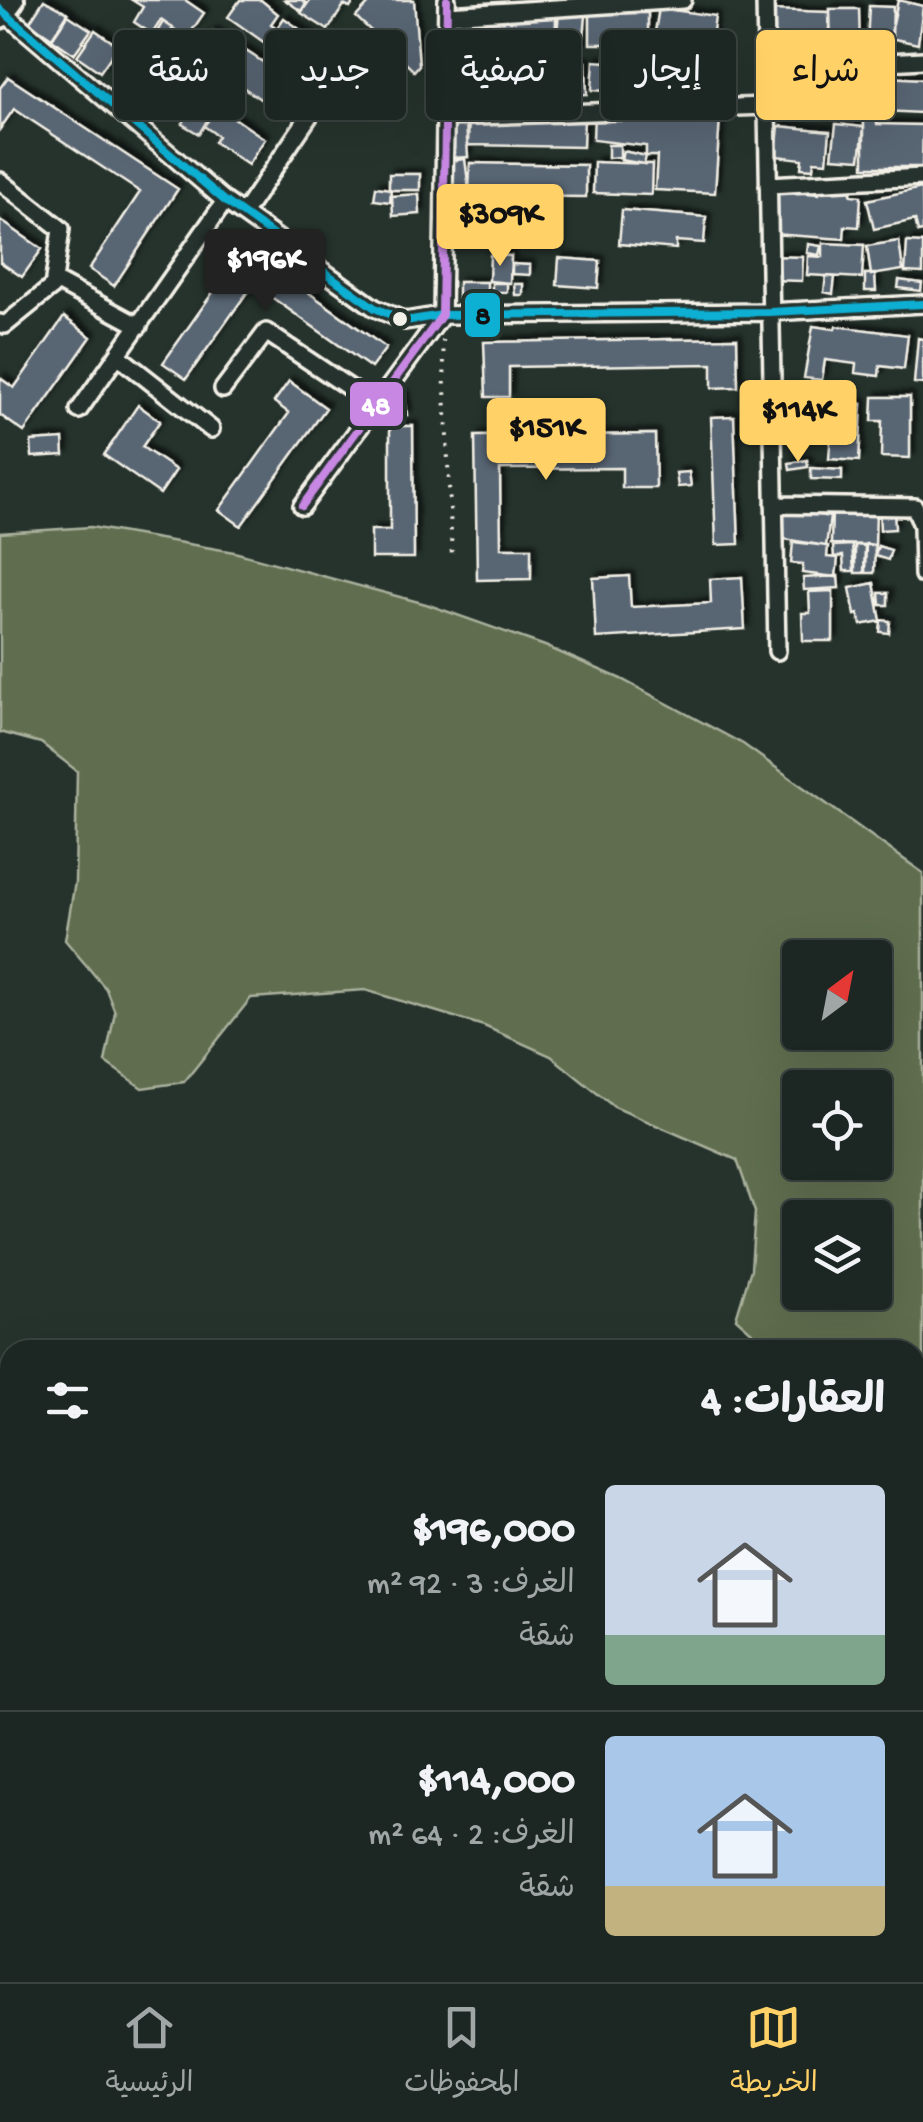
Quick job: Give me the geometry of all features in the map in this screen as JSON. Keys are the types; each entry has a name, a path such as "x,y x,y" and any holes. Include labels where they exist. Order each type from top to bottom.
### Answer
{"street":[{"path":"447,8 683,0"},
{"path":"764,0 765,30"},
{"path":"4,9 225,201 375,308 406,321 442,315 770,312 923,304"},
{"path":"895,62 923,60"},
{"path":"581,113 756,106"},
{"path":"243,214 306,120"},
{"path":"302,506 442,315 446,120"},
{"path":"767,120 777,651"},
{"path":"768,186 923,177"},
{"path":"0,180 61,229 54,280 138,326"},
{"path":"80,410 225,201"},
{"path":"0,323 5,325 58,282"},
{"path":"222,389 266,332 376,405"},
{"path":"118,356 211,429"},
{"path":"774,504 915,508 922,526 923,574"}],"path":[{"path":"442,315 452,558"}],"green space":[{"path":"91,527 234,552 426,604 545,646 621,679 743,744 923,873 923,1340 761,1340 736,1318 751,1269 755,1212 737,1160 614,1107 551,1056 484,1026 365,990 251,998 184,1082 142,1088 105,1062 115,1012 106,989 65,940 75,882 77,771 41,743 0,732 0,533"}],"building":[{"path":"44,0 68,13 52,38 29,23"},
{"path":"132,0 185,0 204,13 192,30 175,30 161,20 155,30 146,30 134,22 143,7"},
{"path":"240,0 261,0 278,14 271,24 277,28 284,18 301,30 265,30 265,43 228,17"},
{"path":"285,0 302,0 306,3 301,11"},
{"path":"310,0 355,0 350,8 344,5 328,30 301,13"},
{"path":"372,0 414,0 419,65 414,71 406,64 406,30 370,30 356,17"},
{"path":"898,0 923,6 918,44 895,39 895,30 892,30"},
{"path":"869,6 893,7 892,30 868,30"},
{"path":"659,8 715,16 713,30 655,30"},
{"path":"830,9 859,9 860,30 831,30"},
{"path":"770,10 829,12 829,30 775,30 775,26 770,26"},
{"path":"458,13 556,18 556,30 457,30"},
{"path":"559,13 586,16 583,47 581,30 557,30"},
{"path":"590,13 648,13 648,30 601,30 601,44 590,44"},
{"path":"68,15 91,30 74,54 52,39"},
{"path":"163,22 173,28 172,30 158,30"},
{"path":"95,30 114,43 114,52 100,72 77,56"},
{"path":"245,50 265,64 265,102 245,89"},
{"path":"594,61 601,62 601,91 592,90"},
{"path":"581,62 586,62 587,94 581,94"},
{"path":"8,77 178,189 114,286 89,269 140,192 14,109 0,129 0,88"},
{"path":"895,78 923,79 921,113 895,112"},
{"path":"594,112 601,112 601,120 720,120 715,193 655,190 657,156 646,156 646,146 593,140"},
{"path":"584,118 583,147 468,145 469,120"},
{"path":"184,120 208,120 199,134 182,124"},
{"path":"208,120 237,120 265,139 248,165 214,142 218,136 204,126"},
{"path":"864,120 923,125 922,167 864,167"},
{"path":"466,121 468,157 452,158 450,122"},
{"path":"836,124 864,127 860,159 832,157"},
{"path":"779,126 830,131 827,162 814,161 813,169 801,168 802,159 776,156"},
{"path":"608,145 620,145 620,157 608,158"},
{"path":"623,151 646,156 644,164 621,160"},
{"path":"465,159 471,205 454,207 449,161"},
{"path":"594,162 652,164 651,195 593,193"},
{"path":"470,163 586,165 586,197 469,196"},
{"path":"389,174 420,174 420,190 389,190"},
{"path":"852,183 851,195 861,196 859,227 845,226 844,239 772,234 775,191 819,194 819,187"},
{"path":"376,187 391,189 390,202 374,200"},
{"path":"922,188 923,231 918,232 915,220 874,229 867,200"},
{"path":"419,194 420,214 393,216 392,196"},
{"path":"622,210 706,217 704,243 676,241 676,249 619,244"},
{"path":"0,220 42,249 22,277 0,262"},
{"path":"899,241 903,270 871,275 867,246"},
{"path":"907,242 923,243 923,273 905,272"},
{"path":"823,243 864,245 862,278 807,275 808,256 823,257"},
{"path":"808,244 821,246 819,255 807,253"},
{"path":"245,247 386,348 371,368 253,284 186,379 163,363"},
{"path":"490,255 511,256 510,283 489,281"},
{"path":"771,256 803,257 802,281 770,280"},
{"path":"559,258 600,261 598,288 557,285"},
{"path":"512,264 530,265 530,275 512,274"},
{"path":"865,274 875,274 876,291 865,291"},
{"path":"826,276 835,277 833,294 824,292"},
{"path":"899,280 922,283 921,291 898,288"},
{"path":"458,282 487,282 487,299 458,299"},
{"path":"492,283 507,283 507,292 492,292"},
{"path":"514,284 523,284 523,295 515,295"},
{"path":"64,317 91,337 24,432 0,415 0,378 14,388"},
{"path":"813,326 908,335 904,369 880,366 879,376 855,373 856,364 825,360 822,380 804,378"},
{"path":"737,338 738,387 712,388 712,364 509,367 509,397 486,397 484,342"},
{"path":"918,338 923,339 923,384 914,383"},
{"path":"289,381 326,408 241,526 219,510 289,413 274,402"},
{"path":"405,395 407,415 389,416 388,396"},
{"path":"873,397 910,397 910,458 881,457 882,421 872,421"},
{"path":"833,402 862,404 859,461 829,459"},
{"path":"138,405 160,421 142,447 176,470 160,494 104,455"},
{"path":"734,416 739,544 716,545 711,417"},
{"path":"390,426 413,426 414,558 371,558 371,530 390,530"},
{"path":"655,434 656,488 622,488 622,468 500,469 501,548 531,548 531,579 477,580 475,436"},
{"path":"63,439 64,455 32,457 31,441"},
{"path":"807,460 808,467 790,470 789,463"},
{"path":"811,468 842,470 842,480 811,479"},
{"path":"689,472 691,486 678,487 676,473"},
{"path":"782,509 830,517 826,546 778,538"},
{"path":"832,510 876,511 875,545 831,544"},
{"path":"879,510 894,510 895,529 880,530"},
{"path":"793,542 828,546 827,557 838,558 836,577 802,573 803,564 791,563"},
{"path":"866,544 875,545 874,573 865,573"},
{"path":"852,545 854,571 844,571 843,556 834,557 833,546"},
{"path":"855,545 865,546 864,573 855,573"},
{"path":"878,546 891,550 888,560 875,556"},
{"path":"629,576 631,607 711,603 710,579 742,577 745,629 596,638 593,578"},
{"path":"838,576 839,588 804,590 803,578"},
{"path":"874,583 881,621 861,625 850,588"},
{"path":"833,591 833,641 803,641 802,613 810,613 809,592"},
{"path":"879,593 888,593 888,605 880,605"},
{"path":"881,620 890,621 889,633 880,632"}],"transit line":[{"name":"48","path":"302,506 442,315 447,0"},
{"name":"8","path":"0,9 225,201 375,308 405,321 442,315 770,312 923,304"}]}
